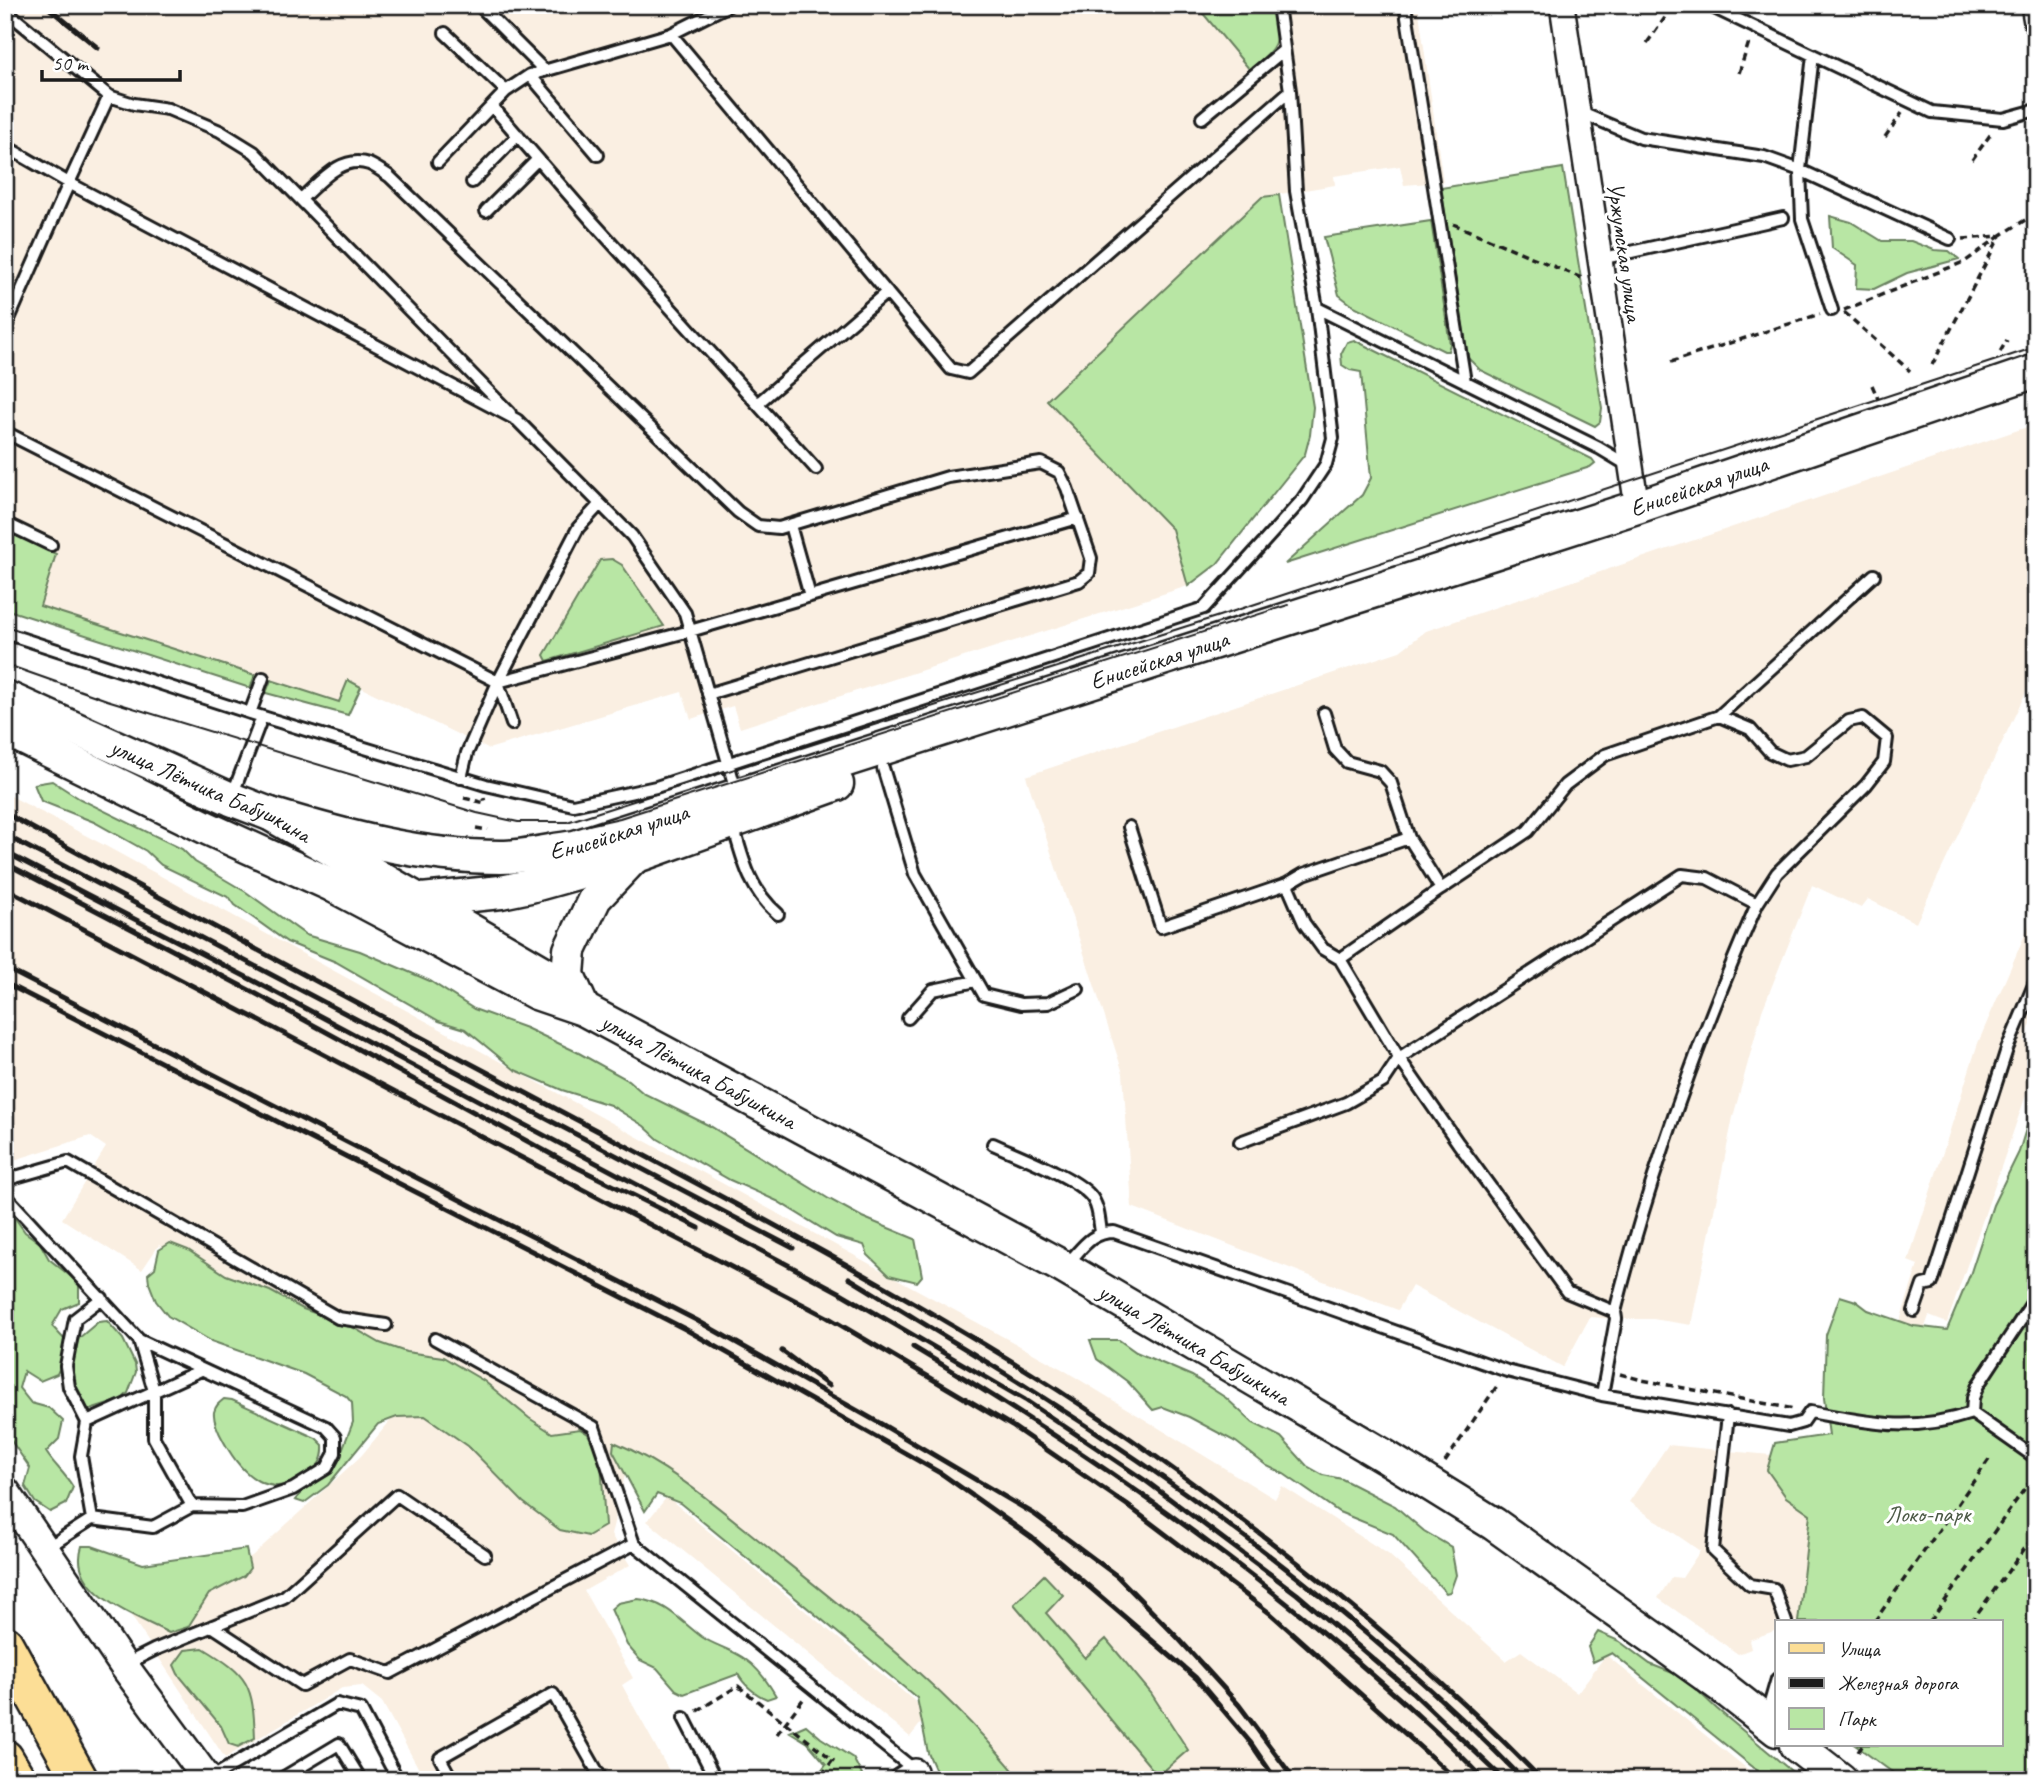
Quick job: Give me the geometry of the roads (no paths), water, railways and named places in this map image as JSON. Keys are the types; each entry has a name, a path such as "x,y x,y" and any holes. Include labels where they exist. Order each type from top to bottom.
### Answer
{"main road":[{"name":"Енисейская улица","path":"332,885 422,900 520,888 634,857 734,808 2036,371"},
{"name":"Енисейская улица","path":"270,814 352,838 421,851 504,857 575,847 883,768 1639,524 2036,390"},
{"name":"улица Лётчика Бабушкина","path":"5,697 270,814 548,975 583,1009"},
{"name":"улица Лётчика Бабушкина","path":"5,729 332,885 536,993 583,1009 1063,1267 1386,1457 1494,1524 1771,1725"},
{"path":"583,1009 568,975 570,950 594,898 634,857"},
{"path":"5,1644 80,1776"},
{"path":"1797,1746 1841,1780"},
{"path":"5,1758 18,1780"}],"street":[{"name":"Уржумская улица","path":"1562,5 1637,507"},
{"path":"2033,5 2036,22"},
{"path":"5,1491 124,1665 213,1778"}],"lane":[{"path":"479,5 544,70"},
{"path":"438,162 506,91 530,75 671,34 729,5"},
{"path":"5,633 262,717 461,778 573,805 656,787 1204,608 1295,508 1326,464 1333,439 1317,308 1296,191 1290,91 1278,5"},
{"path":"1405,5 1465,382"},
{"path":"1708,5 1932,113 2003,119 2036,110"},
{"path":"5,10 109,96 134,104 168,109 220,131 254,152 632,536 685,613 728,764 734,808 752,883 765,903 779,914"},
{"path":"445,33 506,91"},
{"path":"671,34 951,369 968,373 1290,91"},
{"path":"1202,118 1284,50"},
{"path":"1813,55 1800,170 1802,219 1832,310"},
{"path":"530,75 598,155"},
{"path":"5,328 109,96"},
{"path":"492,106 816,470"},
{"path":"1584,114 1641,138 1764,157 1800,170 1950,239"},
{"path":"472,181 518,135"},
{"path":"5,146 69,183 517,420"},
{"path":"486,211 538,159"},
{"path":"302,198 329,173 347,163 368,164 389,176 738,512 758,526 779,528 948,477 1041,463 1059,472 1091,558 1089,573 1079,581 708,694"},
{"path":"1600,259 1783,218"},
{"path":"757,404 887,292"},
{"path":"1317,308 1599,448 1631,467"},
{"path":"5,432 498,682 690,631 1078,518"},
{"path":"461,778 467,753 498,682 578,528 600,504"},
{"path":"5,523 51,545"},
{"path":"790,525 810,596"},
{"path":"1340,959 1528,831 1565,785 1605,755 1719,716 1874,575"},
{"path":"250,713 262,678"},
{"path":"498,682 512,724"},
{"path":"1324,713 1335,749 1347,762 1380,771 1391,783 1409,838 1441,889"},
{"path":"1602,1395 1615,1312 1636,1231 1664,1142 1713,1005 1757,904 1777,873 1867,785 1884,762 1887,738 1863,718 1849,721 1806,756 1787,760 1770,752 1750,729 1719,716"},
{"path":"231,799 262,717"},
{"path":"883,768 915,874 984,995 1021,1004 1048,1003 1078,989"},
{"path":"1129,827 1161,927 1409,838"},
{"path":"1240,1142 1346,1103 1383,1082 1399,1058 1682,875 1707,878 1757,904"},
{"path":"1287,884 1304,923 1323,949 1340,959 1399,1058 1567,1292 1615,1312"},
{"path":"1914,1311 1923,1285 1932,1283 2007,1049 2036,980"},
{"path":"908,1018 933,990 976,981"},
{"path":"993,1143 1068,1179 1091,1196 1098,1212 1101,1232"},
{"path":"5,1180 68,1162 338,1318 386,1325"},
{"path":"5,1195 139,1340 326,1427 335,1437 335,1453 327,1468 293,1489 242,1507 192,1506 153,1527 92,1519 44,1550"},
{"path":"1063,1267 1101,1232 1114,1232 1507,1371 1602,1395 1789,1426 1803,1422 1810,1412 1894,1426 1949,1420 1972,1413"},
{"path":"1972,1413 1973,1398 1979,1385 2036,1297"},
{"path":"92,1519 81,1456 87,1422 69,1387 65,1366 75,1318 102,1298"},
{"path":"435,1339 594,1427 634,1544 812,1688 914,1777"},
{"path":"139,1340 154,1391 154,1438 192,1506"},
{"path":"87,1422 201,1370"},
{"path":"1972,1413 2036,1458"},
{"path":"1728,1415 1713,1550 1749,1585 1774,1589 1785,1620"},
{"path":"124,1665 284,1597 397,1494 485,1555"},
{"path":"212,1626 302,1685 349,1659 390,1673 634,1544"},
{"path":"452,1780 440,1758 552,1694 603,1780"},
{"path":"1771,1725 1775,1694"},
{"path":"213,1778 337,1704 362,1710 398,1780"},
{"path":"684,1718 716,1780"},
{"path":"279,1780 339,1744 361,1780"}],"tram line":[{"path":"5,664 107,700 477,813 518,822 567,822 1219,616 2036,347"},
{"path":"584,826 620,818 1288,605"}],"railway":[{"path":"45,5 98,48"},
{"path":"5,813 809,1244 1034,1375 1163,1462 1317,1578 1433,1675 1542,1780"},
{"path":"5,835 793,1248"},
{"path":"5,852 256,982 839,1292 1025,1400 1146,1481 1297,1594 1412,1692 1505,1780"},
{"path":"5,863 251,991 560,1159 699,1228"},
{"path":"5,888 827,1317 1012,1426 1127,1505 1271,1614 1457,1780"},
{"path":"5,968 696,1320 1034,1514 1117,1576 1178,1638 1239,1705 1295,1780"},
{"path":"5,983 685,1329 942,1474 1031,1537 1196,1678 1250,1742 1276,1780"},
{"path":"849,1278 1096,1432 1226,1522 1289,1570 1410,1671 1524,1780"},
{"path":"913,1347 1085,1455 1248,1572 1387,1687 1485,1780"},
{"path":"782,1351 829,1386"}],"park label":[{"name":"Локо-парк","path":"1928,1514"}]}
